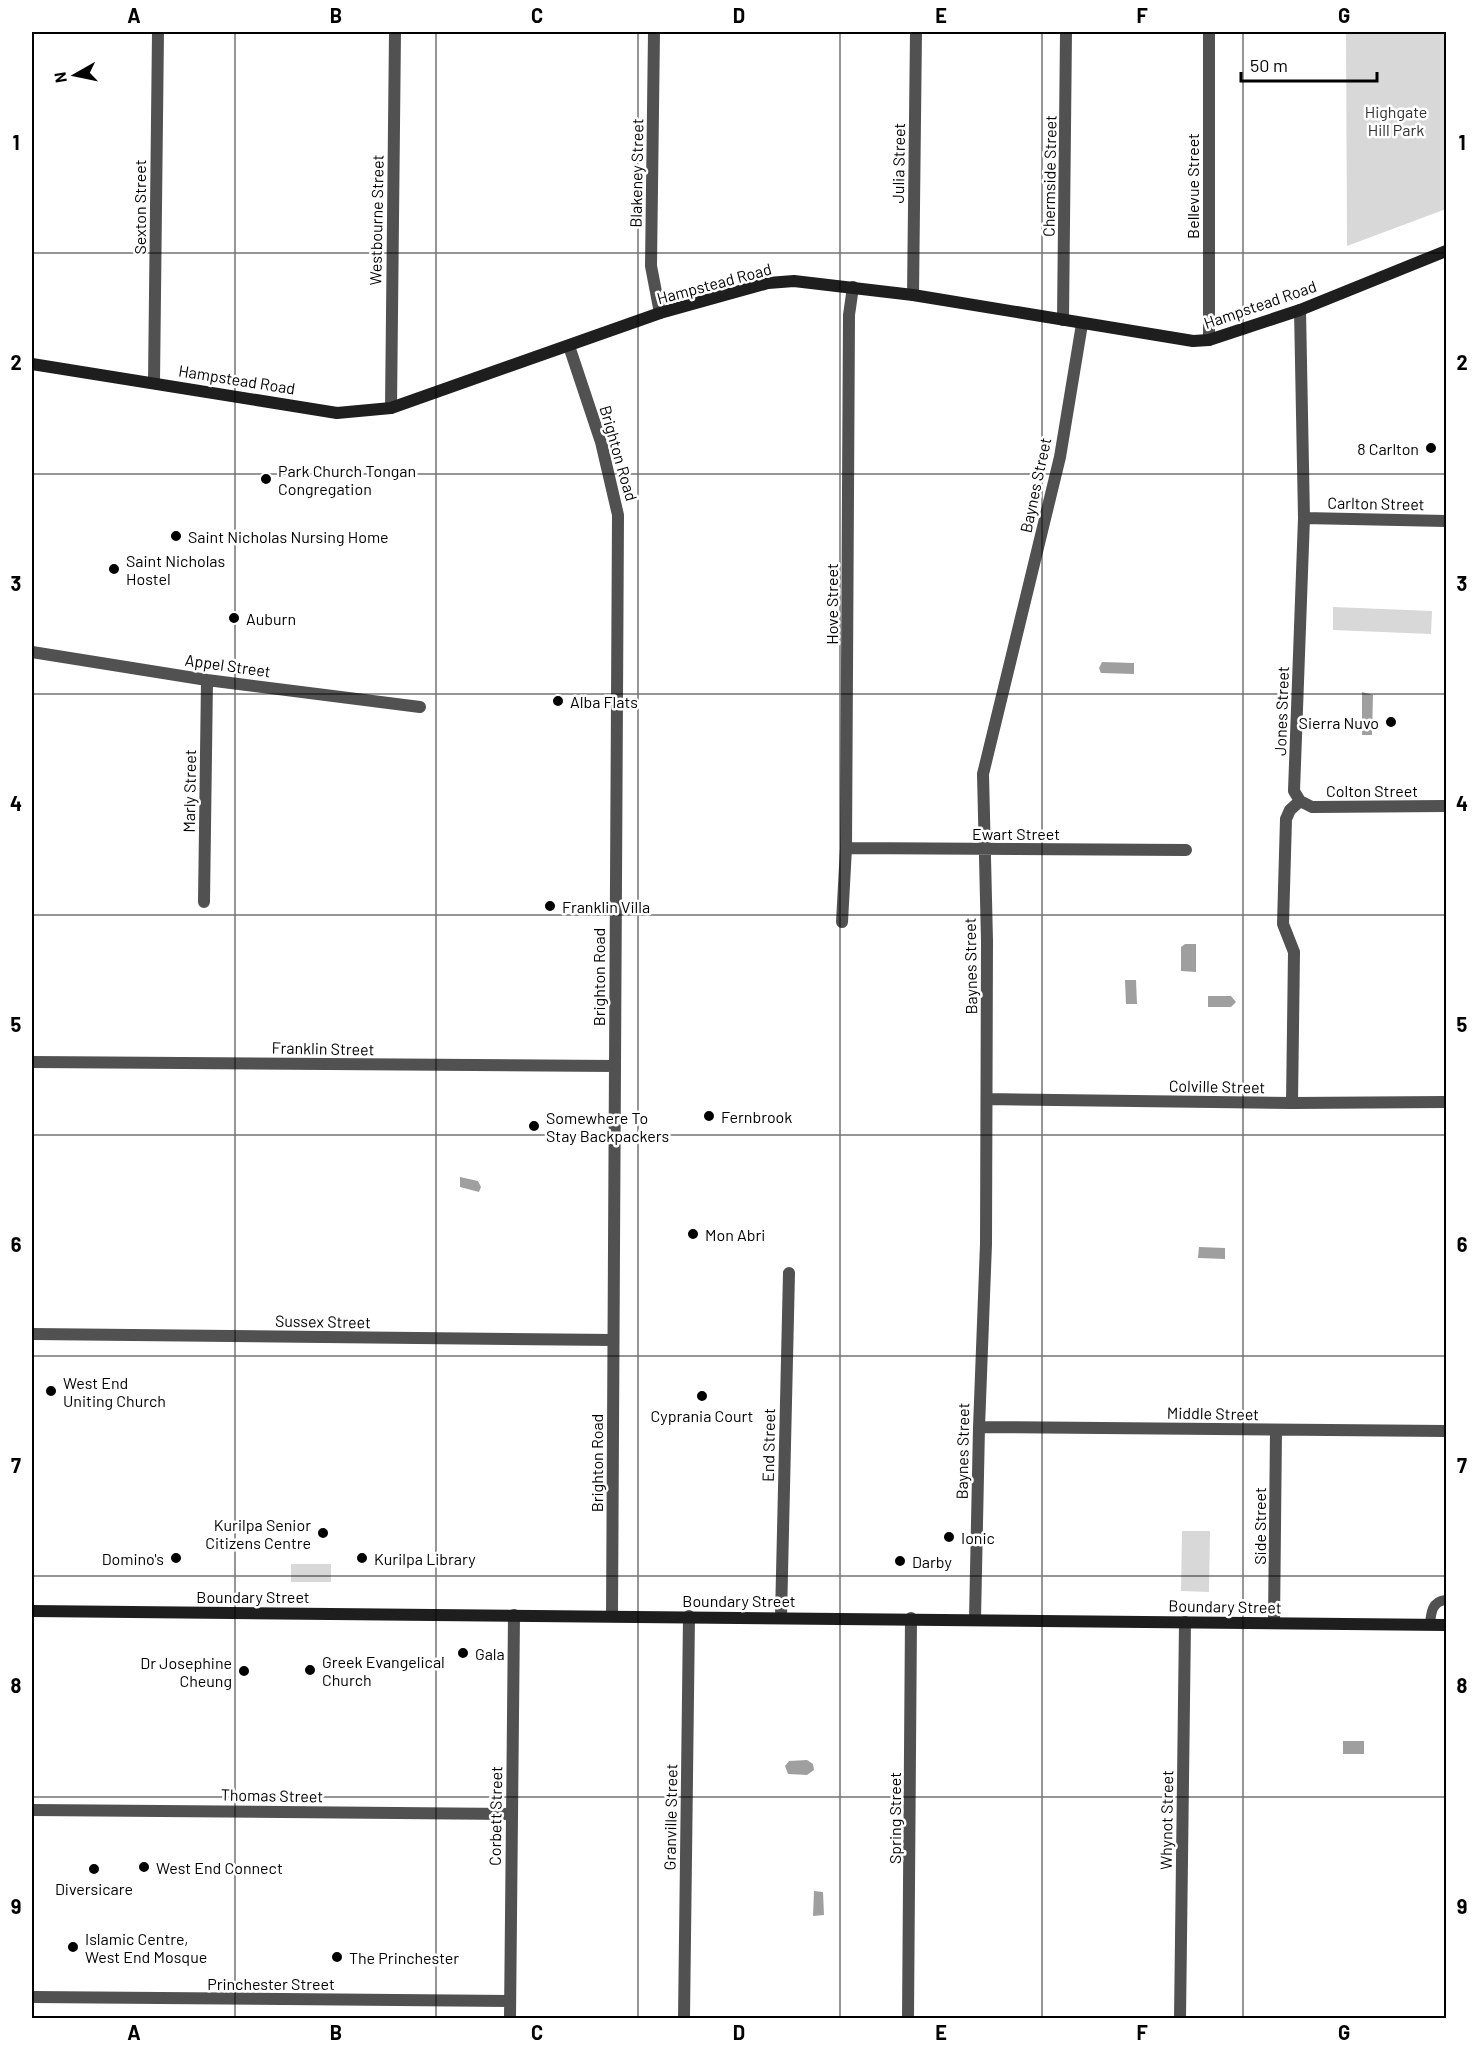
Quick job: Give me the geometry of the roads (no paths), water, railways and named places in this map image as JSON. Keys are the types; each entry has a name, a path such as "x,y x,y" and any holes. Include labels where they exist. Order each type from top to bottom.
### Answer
{"street":[{"name":"Sexton Street","path":"154,382 158,32"},
{"name":"Westbourne Street","path":"391,408 395,32"},
{"name":"Blakeney Street","path":"654,32 651,266 660,313"},
{"name":"Julia Street","path":"913,295 916,32"},
{"name":"Chermside Street","path":"1063,320 1066,32"},
{"name":"Bellevue Street","path":"1209,32 1209,340"},
{"name":"Hampstead Road","path":"32,364 337,413 359,413 391,408 660,313 768,283 794,280 913,295 1193,341 1209,340 1300,310 1444,249"},
{"name":"Hove Street","path":"842,922 846,848 849,315 853,287"},
{"name":"Jones Street","path":"1300,310 1304,518 1294,791 1300,801"},
{"name":"Baynes Street","path":"975,1619 986,1244 987,941 984,769 1059,462 1082,324"},
{"name":"Brighton Road","path":"569,346 601,442 618,515 612,1616"},
{"name":"Carlton Street","path":"1304,518 1446,521"},
{"name":"Appel Street","path":"32,652 207,680 420,707"},
{"name":"Marly Street","path":"204,902 207,680"},
{"name":"Colton Street","path":"1300,801 1312,807 1446,806"},
{"path":"1293,1103 1294,952 1283,924 1286,819 1290,810 1300,801"},
{"name":"Ewart Street","path":"846,848 1186,850"},
{"name":"Franklin Street","path":"32,1062 615,1066"},
{"name":"Colville Street","path":"987,1099 1293,1103 1446,1102"},
{"name":"End Street","path":"781,1617 789,1274"},
{"name":"Sussex Street","path":"32,1334 614,1340"},
{"name":"Middle Street","path":"979,1427 1446,1431"},
{"name":"Side Street","path":"1274,1623 1276,1430"},
{"name":"Boundary Street","path":"32,1611 1446,1625"},
{"name":"Corbett Street","path":"510,2019 514,1615"},
{"name":"Granville Street","path":"684,2019 689,1616"},
{"name":"Spring Street","path":"908,2019 911,1618"},
{"name":"Whynot Street","path":"1180,2019 1185,1622"},
{"name":"Thomas Street","path":"32,1810 512,1814"},
{"name":"Princhester Street","path":"32,1997 510,2001"}],"lane":[{"path":"1430,1624 1433,1607 1440,1601 1446,1600"}],"place":[{"name":"8 Carlton","path":"1431,448"},
{"name":"Park Church Tongan Congregation","path":"266,479"},
{"name":"Saint Nicholas Nursing Home","path":"176,536"},
{"name":"Saint Nicholas Hostel","path":"114,569"},
{"name":"Auburn","path":"234,618"},
{"name":"Alba Flats","path":"558,701"},
{"name":"Sierra Nuvo","path":"1391,722"},
{"name":"Franklin Villa","path":"550,906"},
{"name":"Fernbrook","path":"709,1116"},
{"name":"Somewhere To Stay Backpackers","path":"534,1126"},
{"name":"Mon Abri","path":"693,1234"},
{"name":"West End Uniting Church","path":"51,1391"},
{"name":"Cyprania Court","path":"702,1396"},
{"name":"Kurilpa Senior Citizens Centre","path":"323,1533"},
{"name":"Ionic","path":"949,1537"},
{"name":"Domino's","path":"176,1558"},
{"name":"Kurilpa Library","path":"362,1558"},
{"name":"Darby","path":"900,1561"},
{"name":"Gala","path":"463,1653"},
{"name":"Greek Evangelical Church","path":"310,1670"},
{"name":"Dr Josephine Cheung","path":"244,1671"},
{"name":"West End Connect","path":"144,1867"},
{"name":"Diversicare","path":"94,1869"},
{"name":"Islamic Centre, West End Mosque","path":"73,1947"},
{"name":"The Princhester","path":"337,1957"}],"park label":[{"name":"Highgate Hill Park","path":"1396,120"}]}
